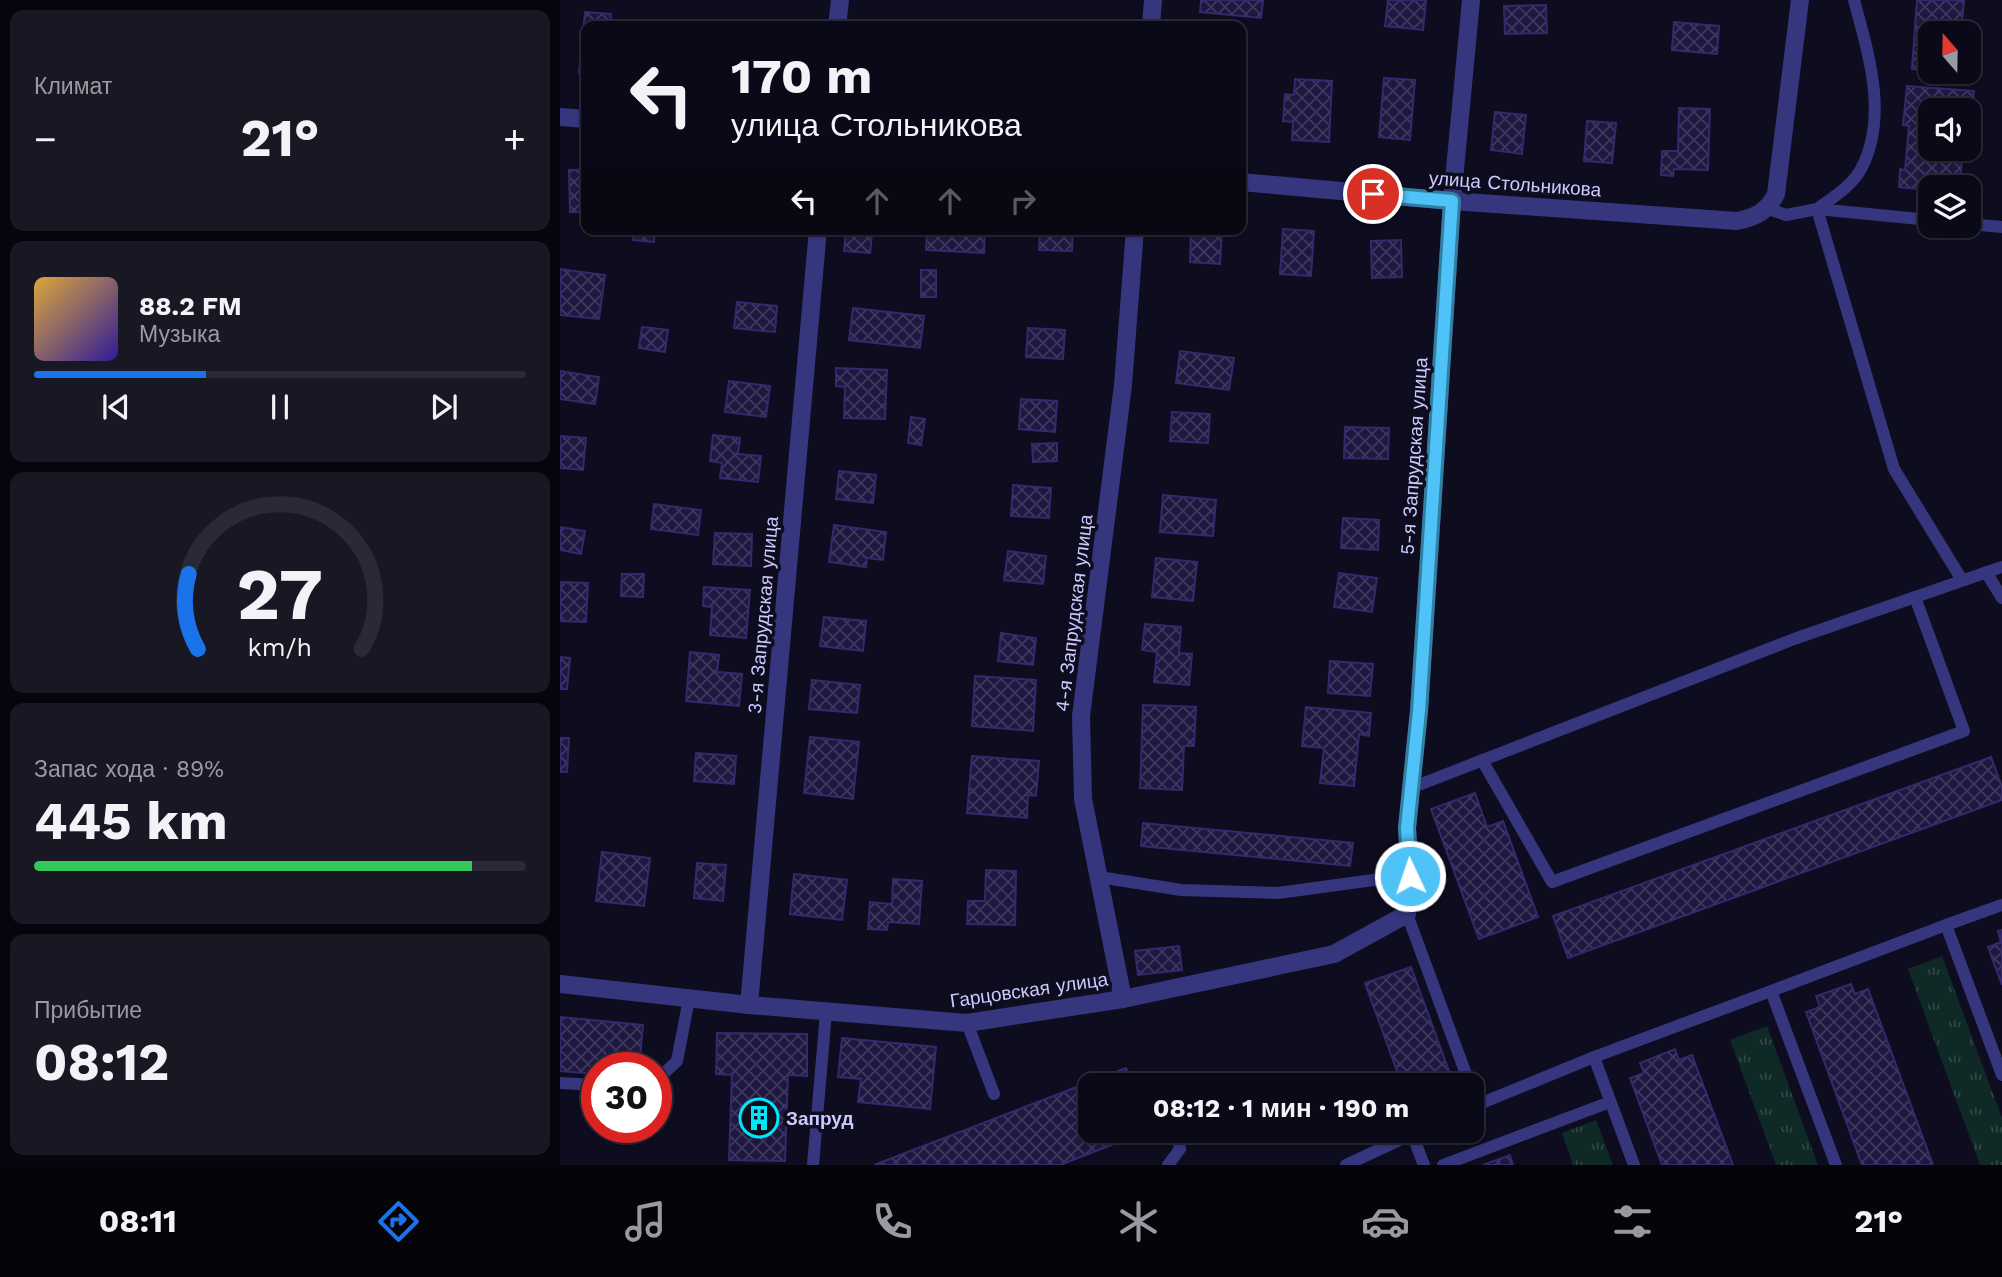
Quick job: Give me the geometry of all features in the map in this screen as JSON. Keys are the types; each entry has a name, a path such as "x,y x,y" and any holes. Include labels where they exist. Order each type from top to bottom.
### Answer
{"street":[{"path":"838,21 840,0"},
{"path":"1151,21 1153,0"},
{"name":"5-я Запрудская улица","path":"1407,914 1410,876 1407,828 1419,711 1452,201 1471,0"},
{"path":"1772,202 1800,0"},
{"path":"560,117 581,119"},
{"name":"улица Стольникова","path":"1246,182 1452,201 1737,221 1752,218 1772,202"},
{"name":"3-я Запрудская улица","path":"749,1005 817,235"},
{"name":"4-я Запрудская улица","path":"1124,999 1083,799 1081,716 1123,385 1135,235"},
{"name":"Гарцовская улица","path":"560,984 749,1005 967,1023 1124,999 1334,954 1407,914"}],"lane":[{"path":"1817,209 1838,195 1860,170 1870,143 1875,83 1854,0"},
{"path":"1772,202 1786,215 1817,209 1918,219"},
{"path":"1817,209 1894,469 1962,580"},
{"path":"1981,225 2002,227"},
{"path":"1411,788 1794,639 2002,566"},
{"path":"1986,572 2002,598"},
{"path":"1482,760 1552,882 1964,731 1915,597"},
{"path":"1099,877 1181,890 1278,893 1410,876"},
{"path":"1484,1102 1594,1057 2002,905"},
{"path":"1407,914 1466,1073"},
{"path":"1946,925 2002,1075"},
{"path":"1771,991 1836,1165"},
{"path":"672,1066 677,1061 689,999"},
{"path":"813,1165 826,1012"},
{"path":"967,1023 994,1094"},
{"path":"1594,1057 1634,1165"},
{"path":"560,1083 581,1084"},
{"path":"1443,1165 1610,1102"},
{"path":"1168,1165 1180,1149 1179,1143"},
{"path":"1346,1165 1393,1143"},
{"path":"1419,1143 1424,1165"}],"green space":[{"path":"1942,956 2002,1118 2002,1165 1980,1165 1908,969"},
{"path":"1767,1026 1818,1165 1776,1165 1730,1040"},
{"path":"1596,1120 1613,1165 1573,1165 1562,1133"}],"building":[{"path":"1201,0 1263,0 1261,18 1200,12"},
{"path":"1388,0 1426,0 1423,30 1385,26"},
{"path":"1917,0 1964,0 1962,21 1918,21 1918,69 1912,69"},
{"path":"1546,5 1547,33 1505,34 1504,6"},
{"path":"585,12 611,14 610,21 584,21"},
{"path":"1674,22 1719,26 1717,54 1672,50"},
{"path":"1384,78 1415,80 1410,140 1379,137"},
{"path":"1295,79 1332,81 1329,142 1292,140 1293,122 1283,121 1285,94 1294,95"},
{"path":"1907,86 1974,91 1973,98 1918,98 1918,161 1962,161 1961,175 1918,175 1918,189 1899,187 1900,169 1905,170 1909,126 1903,125"},
{"path":"1679,108 1710,109 1708,170 1674,169 1673,176 1661,175 1662,151 1678,151"},
{"path":"1495,112 1526,115 1522,154 1491,150"},
{"path":"1587,121 1616,123 1612,163 1584,161"},
{"path":"569,170 581,170 581,212 570,212"},
{"path":"1283,229 1314,231 1311,276 1280,274"},
{"path":"633,235 655,235 654,242 633,240"},
{"path":"845,235 872,235 870,253 844,251"},
{"path":"927,235 985,235 984,253 926,250"},
{"path":"1040,235 1073,235 1072,251 1039,250"},
{"path":"1191,235 1222,235 1220,264 1190,262"},
{"path":"1401,240 1402,277 1372,278 1371,241"},
{"path":"560,269 605,275 599,319 560,315"},
{"path":"921,270 936,270 936,297 921,297"},
{"path":"737,302 777,306 775,332 734,328"},
{"path":"853,308 924,316 920,348 849,340"},
{"path":"642,327 668,330 665,352 639,348"},
{"path":"1028,328 1065,330 1063,359 1026,357"},
{"path":"1180,351 1234,358 1229,390 1176,383"},
{"path":"836,368 887,370 885,419 844,418 845,387 836,386"},
{"path":"560,371 599,377 595,404 560,399"},
{"path":"729,381 770,386 766,417 725,412"},
{"path":"1021,399 1057,401 1055,432 1019,429"},
{"path":"1172,412 1210,414 1208,443 1170,441"},
{"path":"911,417 925,419 921,445 908,443"},
{"path":"1345,427 1389,428 1388,459 1344,458"},
{"path":"713,435 740,438 738,454 761,456 758,482 720,478 722,463 710,461"},
{"path":"560,436 586,438 583,470 560,468"},
{"path":"1057,443 1057,461 1033,462 1032,444"},
{"path":"839,471 876,475 873,503 836,499"},
{"path":"1013,485 1051,488 1049,518 1011,516"},
{"path":"1163,495 1216,500 1213,536 1160,532"},
{"path":"654,504 701,510 698,535 651,529"},
{"path":"1343,518 1379,520 1378,550 1341,548"},
{"path":"834,525 886,532 883,560 867,558 866,567 829,562"},
{"path":"560,527 585,531 581,554 560,550"},
{"path":"715,533 752,534 751,566 713,564"},
{"path":"1008,551 1046,556 1043,584 1004,580"},
{"path":"1156,558 1197,562 1193,601 1152,597"},
{"path":"1339,573 1377,578 1372,612 1334,607"},
{"path":"622,574 644,574 643,597 621,596"},
{"path":"560,582 588,583 586,622 560,621"},
{"path":"704,587 750,590 746,638 710,635 712,607 703,606"},
{"path":"824,617 866,621 863,651 820,646"},
{"path":"1145,624 1181,627 1179,653 1192,654 1189,685 1154,682 1157,652 1142,650"},
{"path":"1001,633 1036,638 1033,665 998,661"},
{"path":"690,652 719,655 717,672 742,674 739,706 686,701"},
{"path":"560,657 570,658 567,689 560,689"},
{"path":"1330,661 1373,664 1370,696 1328,693"},
{"path":"975,676 1036,680 1033,731 972,726"},
{"path":"812,680 860,685 857,713 809,709"},
{"path":"1143,705 1196,707 1194,746 1184,746 1182,790 1140,788"},
{"path":"1306,707 1371,713 1369,736 1359,734 1354,786 1320,783 1324,748 1302,746"},
{"path":"810,737 859,742 853,799 804,793"},
{"path":"560,738 569,738 567,772 560,772"},
{"path":"696,753 736,756 734,784 694,781"},
{"path":"972,756 1039,761 1036,796 1028,795 1027,818 967,813"},
{"path":"1991,757 2002,787 2002,800 1568,958 1553,916"},
{"path":"1475,793 1487,827 1503,821 1538,917 1479,939 1431,809"},
{"path":"1143,823 1353,843 1350,866 1141,846"},
{"path":"602,852 650,858 644,906 596,901"},
{"path":"697,863 726,865 723,901 694,898"},
{"path":"986,870 1016,871 1015,925 967,924 968,901 985,901"},
{"path":"794,874 847,880 842,920 790,914"},
{"path":"893,879 922,881 919,924 888,922 887,930 868,929 870,902 892,904"},
{"path":"2002,930 2002,985 1988,947 2001,942 1998,931"},
{"path":"1179,946 1182,970 1138,975 1135,951"},
{"path":"1411,967 1450,1073 1398,1073 1365,983"},
{"path":"1851,984 1855,994 1868,989 1933,1165 1862,1165 1806,1012 1820,1007 1816,996"},
{"path":"560,1017 643,1025 640,1052 581,1052 581,1073 560,1071"},
{"name":"Запруд","path":"717,1033 807,1034 807,1076 788,1075 785,1161 729,1160 732,1075 716,1074"},
{"path":"842,1038 936,1047 930,1109 858,1102 861,1079 838,1077"},
{"path":"1675,1049 1679,1060 1692,1055 1733,1165 1662,1165 1630,1078 1644,1073 1640,1063"},
{"path":"1126,1068 1128,1073 1113,1073"},
{"path":"1078,1086 1078,1143 1117,1143 1060,1165 874,1165"},
{"path":"1510,1155 1513,1165 1483,1165"}],"place":[{"name":"Запруд","path":"759,1118"}],"route":[{"path":"1373,194 1452,201 1419,711 1407,828 1410,876"}]}
